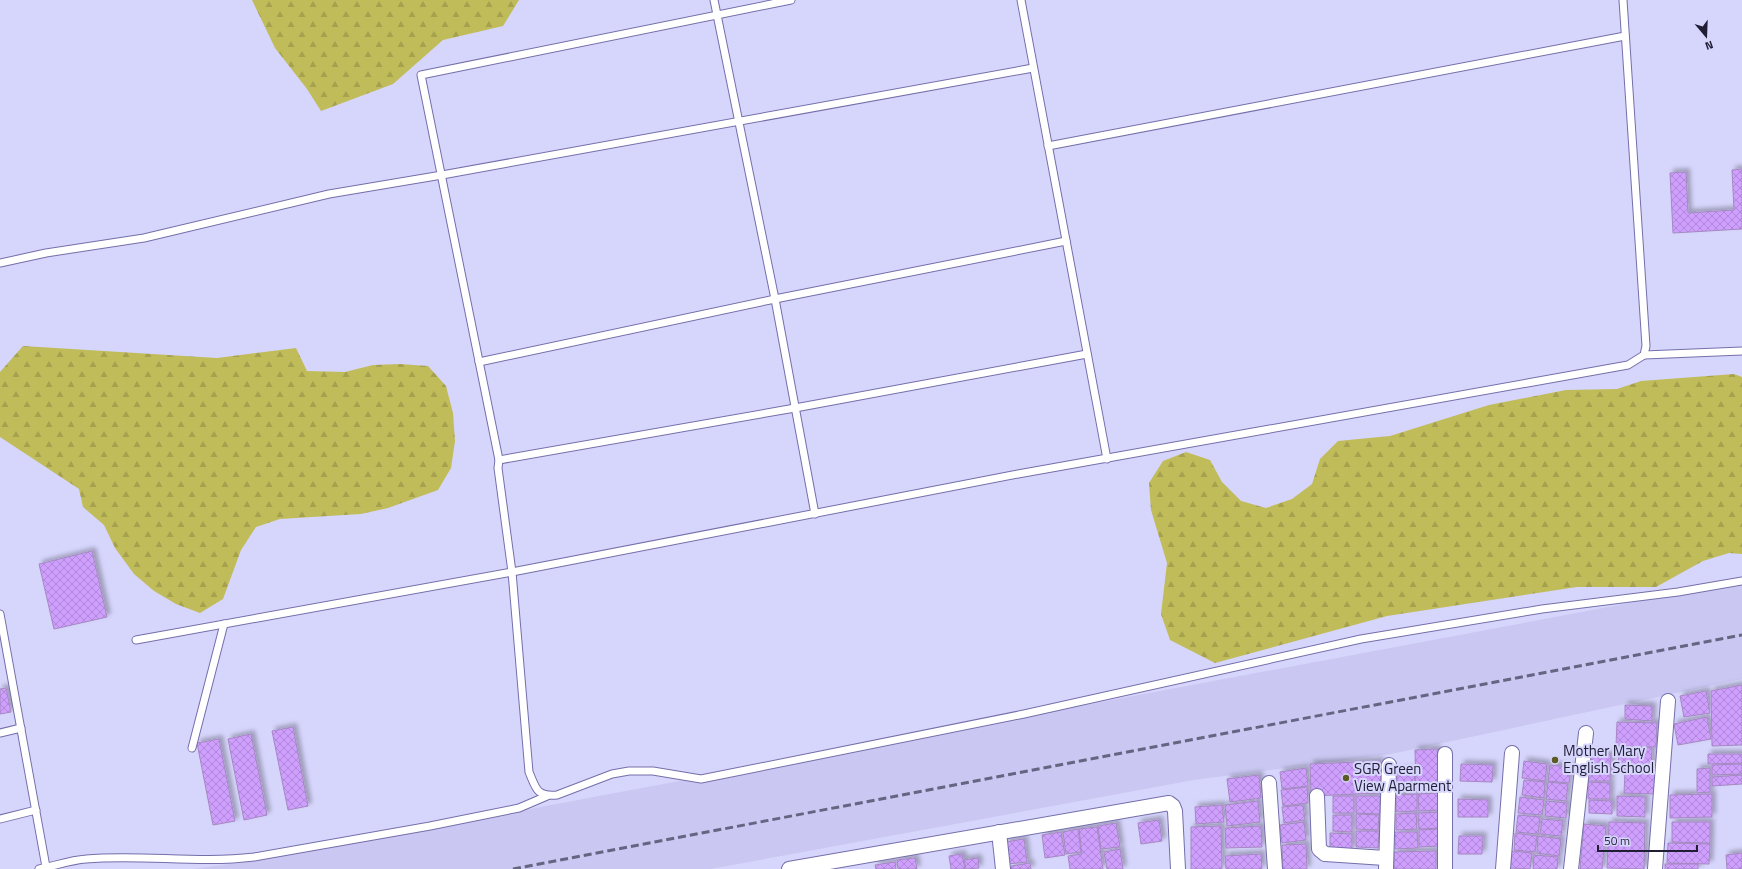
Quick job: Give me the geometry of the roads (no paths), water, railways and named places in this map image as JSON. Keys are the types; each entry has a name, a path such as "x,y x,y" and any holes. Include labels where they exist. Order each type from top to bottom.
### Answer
{"street":[{"path":"1655,869 1668,701"},
{"path":"1571,869 1586,733"},
{"path":"1503,869 1512,753"},
{"path":"1445,754 1445,869"},
{"path":"1318,796 1319,849 1322,852 1325,854 1386,863 1389,765"},
{"path":"1270,783 1275,869"},
{"path":"789,869 1169,803 1173,806 1175,811 1178,869"},
{"path":"999,832 1003,869"}],"lane":[{"path":"714,0 775,299 815,514"},
{"path":"547,796 536,790 529,772 512,572 498,468 499,460 421,75 791,0"},
{"path":"1021,0 1107,459"},
{"path":"1623,0 1624,36 1646,346 1644,354"},
{"path":"1048,146 1624,36"},
{"path":"0,263 46,253 144,238 329,194 442,175 1033,68"},
{"path":"479,362 775,299 1066,241"},
{"path":"136,640 512,572 1018,474 1628,365 1644,354 1742,351"},
{"path":"499,460 795,408 1087,354"},
{"path":"39,869 85,859 98,858 228,860 254,857 430,826 518,808 547,796 557,795 612,774 629,771 653,771 701,779 1024,714 1361,639 1542,609 1678,592 1742,581"},
{"path":"0,614 46,867"},
{"path":"192,748 224,624"},
{"path":"0,733 21,728"},
{"path":"0,819 36,810"}],"railway":[{"path":"513,869 1742,635"}],"place":[{"name":"Mother Mary English School","path":"1555,760"},
{"name":"SGR Green View Aparment","path":"1346,778"}]}
